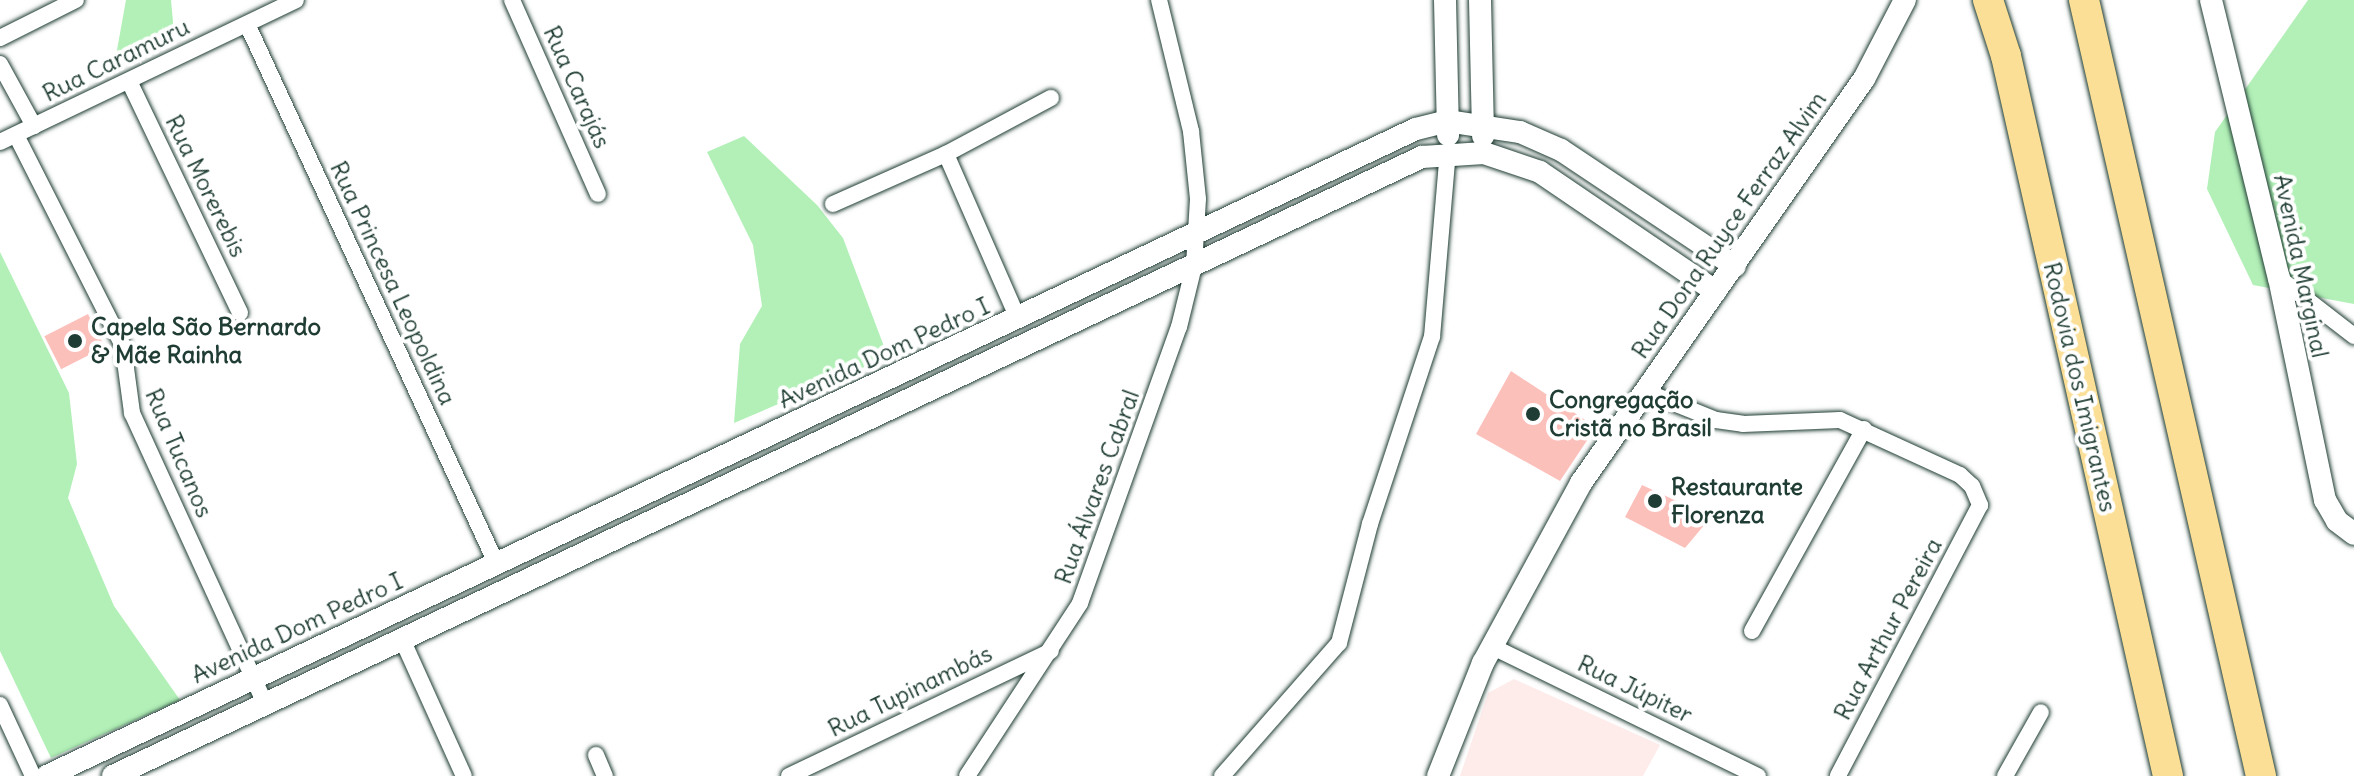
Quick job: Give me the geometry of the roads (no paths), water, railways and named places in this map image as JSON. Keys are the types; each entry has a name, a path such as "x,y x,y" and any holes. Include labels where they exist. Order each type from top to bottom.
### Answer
{"highway":[{"name":"Rodovia dos Imigrantes","path":"1988,0 2006,56 2168,776"},
{"path":"2084,0 2094,33 2261,776"}],"street":[{"path":"0,38 76,0"},
{"name":"Rua Caramuru","path":"0,142 296,0"},
{"name":"Rua Carajás","path":"512,0 598,194"},
{"path":"1159,0 1191,131 1198,233"},
{"path":"1222,776 1339,643 1370,524 1432,337 1448,152 1445,0"},
{"path":"1480,0 1484,153"},
{"name":"Rua Dona Ruyce Ferraz Alvim","path":"1438,776 1459,713 1491,646 1581,483 1864,79 1905,0"},
{"name":"Avenida Marginal","path":"2211,0 2279,278 2325,500 2337,521 2354,534"},
{"name":"Rua Princesa Leopoldina","path":"247,24 496,563"},
{"path":"0,64 34,126"},
{"name":"Rua Morerebis","path":"129,81 240,313"},
{"path":"833,204 946,154 1051,98"},
{"name":"Avenida Dom Pedro I","path":"47,776 1416,129 1447,121 1483,123 1561,150 1735,266"},
{"name":"Rua Tucanos","path":"16,135 123,346 132,413 265,703"},
{"path":"113,776 1422,157 1448,152 1484,153 1540,172 1715,291"},
{"path":"946,154 1018,319"},
{"name":"Rua Álvares Cabral","path":"967,776 1052,650 1080,603 1106,543 1179,327 1194,266 1198,233"},
{"path":"2279,278 2354,336"},
{"path":"1644,391 1716,420 1743,424 1840,420 1864,429 1752,631"},
{"name":"Rua Arthur Pereira","path":"1838,776 1980,505 1972,486 1960,475 1864,429"},
{"path":"642,495 655,520"},
{"path":"402,639 464,776"},
{"name":"Rua Júpiter","path":"1491,646 1758,776"},
{"name":"Rua Tupinambás","path":"789,776 1052,650"},
{"path":"0,705 33,776"},
{"path":"2005,776 2041,712"},
{"path":"596,755 605,776"}],"place":[{"name":"Capela São Bernardo & Mãe Rainha","path":"75,341"},
{"name":"Congregação Cristã no Brasil","path":"1533,414"},
{"name":"Restaurante Florenza","path":"1655,501"}]}
